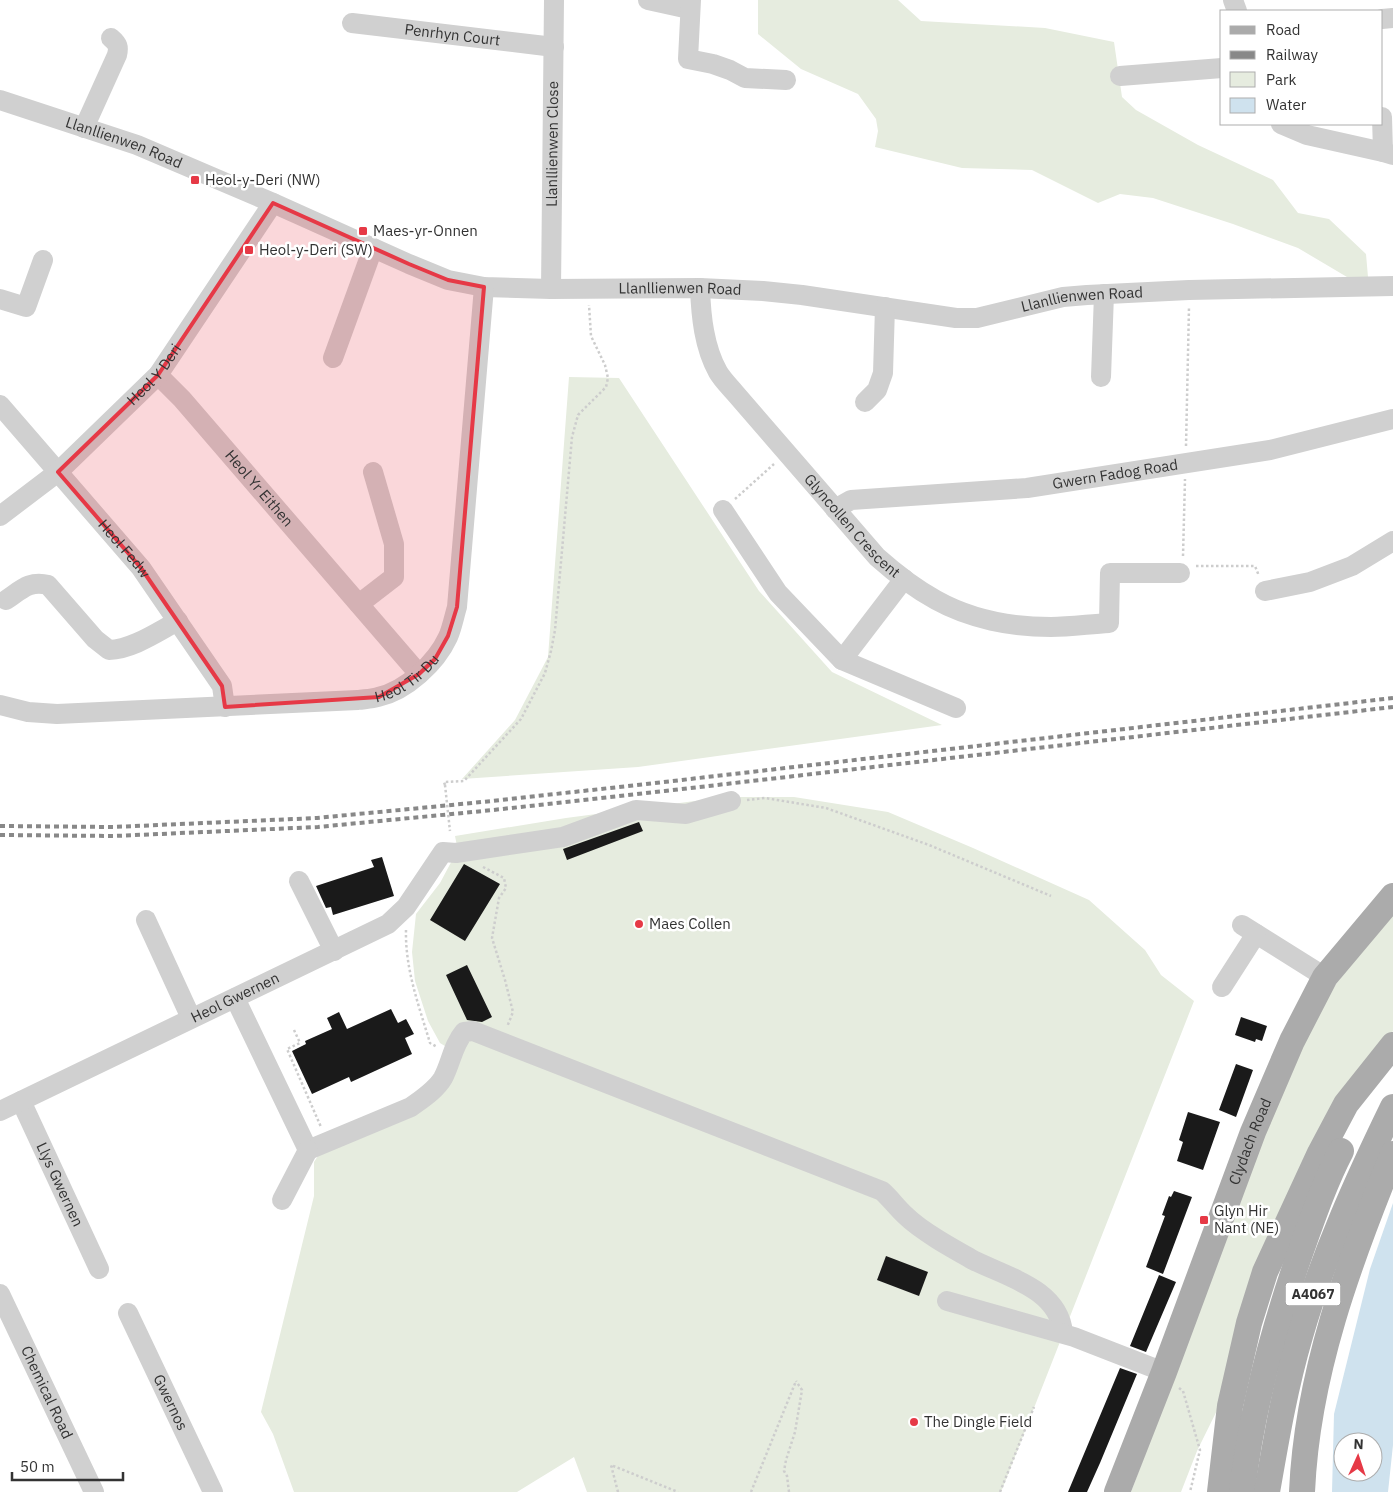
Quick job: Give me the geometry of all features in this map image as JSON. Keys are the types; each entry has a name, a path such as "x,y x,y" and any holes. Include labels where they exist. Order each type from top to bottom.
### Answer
{"main road":[{"name":"Clydach Road","path":"1117,1492 1164,1372 1253,1132 1292,1041 1325,977 1393,896"},
{"path":"1220,1492 1230,1406 1249,1323 1265,1272 1320,1153 1346,1104 1393,1045"},
{"name":"A4067","path":"1242,1492 1262,1380 1274,1330 1290,1282 1332,1168 1393,1050"},
{"name":"A4067","path":"1267,1492 1286,1388 1314,1289 1361,1173 1393,1107"},
{"path":"1302,1492 1313,1394 1327,1342 1359,1238 1393,1154"}],"street":[{"name":"Llanllienwen Close","path":"551,289 554,0"},
{"path":"648,0 690,5 688,59 713,64 746,78 786,80"},
{"name":"Penrhyn Court","path":"352,22 554,47"},
{"path":"84,128 117,55 117,43 111,38"},
{"path":"1120,76 1220,68"},
{"name":"Llanllienwen Road","path":"0,100 137,145 448,280 484,287 551,289 700,288 802,295 956,318 977,318 1063,298 1104,294 1189,290 1393,286"},
{"path":"1283,125 1307,135 1388,154 1383,124"},
{"name":"Heol Y Deri","path":"0,516 58,472 158,375 273,203"},
{"path":"333,358 372,248"},
{"path":"0,299 26,307 43,260"},
{"name":"Heol Tir Du","path":"0,705 28,712 57,714 358,700 379,697 400,688 419,674 435,659 448,636 457,607 484,287"},
{"name":"Glyncollen Crescent","path":"700,288 702,316 708,347 718,372 877,557 904,579 936,600 963,612 992,621 1019,625 1051,627 1109,623 1110,573 1180,572"},
{"path":"1101,377 1104,294"},
{"path":"865,402 877,390 882,373 885,307"},
{"name":"Heol Yr Eithen","path":"158,375 189,406 419,674"},
{"name":"Heol Fedw","path":"0,405 141,568 222,686 225,707"},
{"name":"Gwern Fadog Road","path":"835,509 851,500 1027,488 1270,450 1393,419"},
{"path":"359,604 394,576 394,544 374,472"},
{"path":"723,510 778,593 842,660 956,708"},
{"path":"1265,591 1310,582 1352,566 1393,541"},
{"path":"842,660 904,579"},
{"path":"6,600 31,584 40,583 48,585 95,639 109,650 116,650 137,642 178,621"},
{"path":"450,852 563,837 636,810 686,814 731,801"},
{"name":"Heol Gwernen","path":"0,1111 388,924 406,907 450,852"},
{"path":"299,881 334,950"},
{"path":"146,920 191,1018"},
{"path":"1222,987 1249,930 1325,977"},
{"path":"235,998 308,1150"},
{"path":"282,1200 308,1150 411,1107 442,1079 458,1039 464,1032 473,1032 882,1191 904,1214 925,1231 973,1260 1008,1274 1051,1303 1062,1322 1063,1333"},
{"name":"Llys Gwernen","path":"22,1101 99,1270"},
{"name":"Chemical Road","path":"0,1294 94,1492"},
{"path":"947,1301 1063,1333 1164,1372"},
{"name":"Gwernos","path":"128,1313 213,1492"}],"path":[{"path":"450,831 444,782 464,781 521,719 545,673 552,650 572,437 578,415 606,387 608,378 591,336 589,288"},
{"path":"1180,572 1184,548 1189,290"},
{"path":"723,510 786,453"},
{"path":"1180,572 1185,566 1255,566 1265,591"},
{"path":"731,801 765,798 826,808 929,844 1051,896"},
{"path":"450,852 504,878 506,888 500,898 492,938 513,1012 501,1043"},
{"path":"406,907 405,952 430,1043 443,1050 453,1052"},
{"path":"294,1030 300,1044 287,1049 327,1142"},
{"path":"1164,1372 1183,1392 1200,1450 1190,1492"},
{"path":"751,1492 796,1381 802,1390 795,1432 784,1471 787,1476 789,1492"},
{"path":"1000,1492 1034,1407"},
{"path":"618,1492 611,1466 678,1492"}],"highlighted area":[{"path":"273,203 448,280 484,287 457,607 448,636 435,659 419,674 379,697 225,707 222,686 141,568 58,472 158,375"}],"green space":[{"path":"758,0 898,0 921,21 1045,28 1114,42 1122,97 1136,110 1198,145 1273,180 1298,213 1329,219 1366,254 1368,277 1347,277 1298,248 1153,198 1120,194 1098,203 1032,170 962,168 875,147 878,131 876,119 858,94 801,69 758,34"},
{"path":"569,377 619,378 759,591 832,672 942,725 638,767 462,779 515,720 548,657"},
{"path":"725,797 794,797 888,812 973,848 1089,900 1145,950 1161,975 1194,1001 1001,1492 587,1492 574,1457 517,1492 294,1492 273,1434 261,1412 314,1196 314,1162 327,1142 411,1107 453,1051 440,1043 428,1021 415,981 412,952 416,914 440,883 456,853 455,836 566,818"},
{"path":"1393,912 1393,1031 1351,1084 1230,1384 1197,1451 1181,1492 1131,1492 1283,1086 1325,999 1379,926"}],"water":[{"path":"1393,1203 1393,1445 1388,1492 1332,1492 1333,1453 1333,1482 1383,1482 1383,1432 1334,1432 1334,1414 1370,1269"}],"building":[{"path":"639,822 643,831 567,860 563,849"},
{"path":"382,857 394,896 333,915 331,907 326,908 316,886 374,867 371,860"},
{"path":"464,864 500,884 465,941 430,920"},
{"path":"467,965 492,1017 482,1022 467,1020 446,975"},
{"path":"391,1009 398,1023 406,1019 414,1034 405,1038 412,1054 351,1082 349,1077 312,1094 292,1051 306,1044 305,1041 332,1029 327,1018 339,1012 347,1029"},
{"path":"1241,1017 1267,1026 1262,1041 1256,1039 1255,1042 1235,1035"},
{"path":"1236,1064 1253,1070 1236,1117 1219,1110"},
{"path":"1188,1112 1220,1122 1203,1170 1177,1161 1183,1142 1179,1140"},
{"path":"1174,1191 1192,1197 1163,1274 1146,1267 1165,1216 1162,1215 1169,1196 1171,1197"},
{"path":"886,1256 928,1272 919,1296 877,1280"},
{"path":"1159,1275 1176,1282 1146,1352 1130,1346"},
{"path":"1120,1368 1137,1374 1100,1463 1087,1492 1068,1492"}],"railway":[{"path":"0,826 113,827 317,818 664,782 1393,698"},
{"path":"0,835 114,836 318,827 665,791 1393,707"}],"place":[{"name":"Heol-y-Deri (NW)","path":"195,180"},
{"name":"Maes-yr-Onnen","path":"363,231"},
{"name":"Heol-y-Deri (SW)","path":"249,250"},
{"name":"Maes Collen","path":"639,924"},
{"name":"Glyn Hir Nant (NE)","path":"1204,1220"},
{"name":"The Dingle Field","path":"914,1422"}]}
